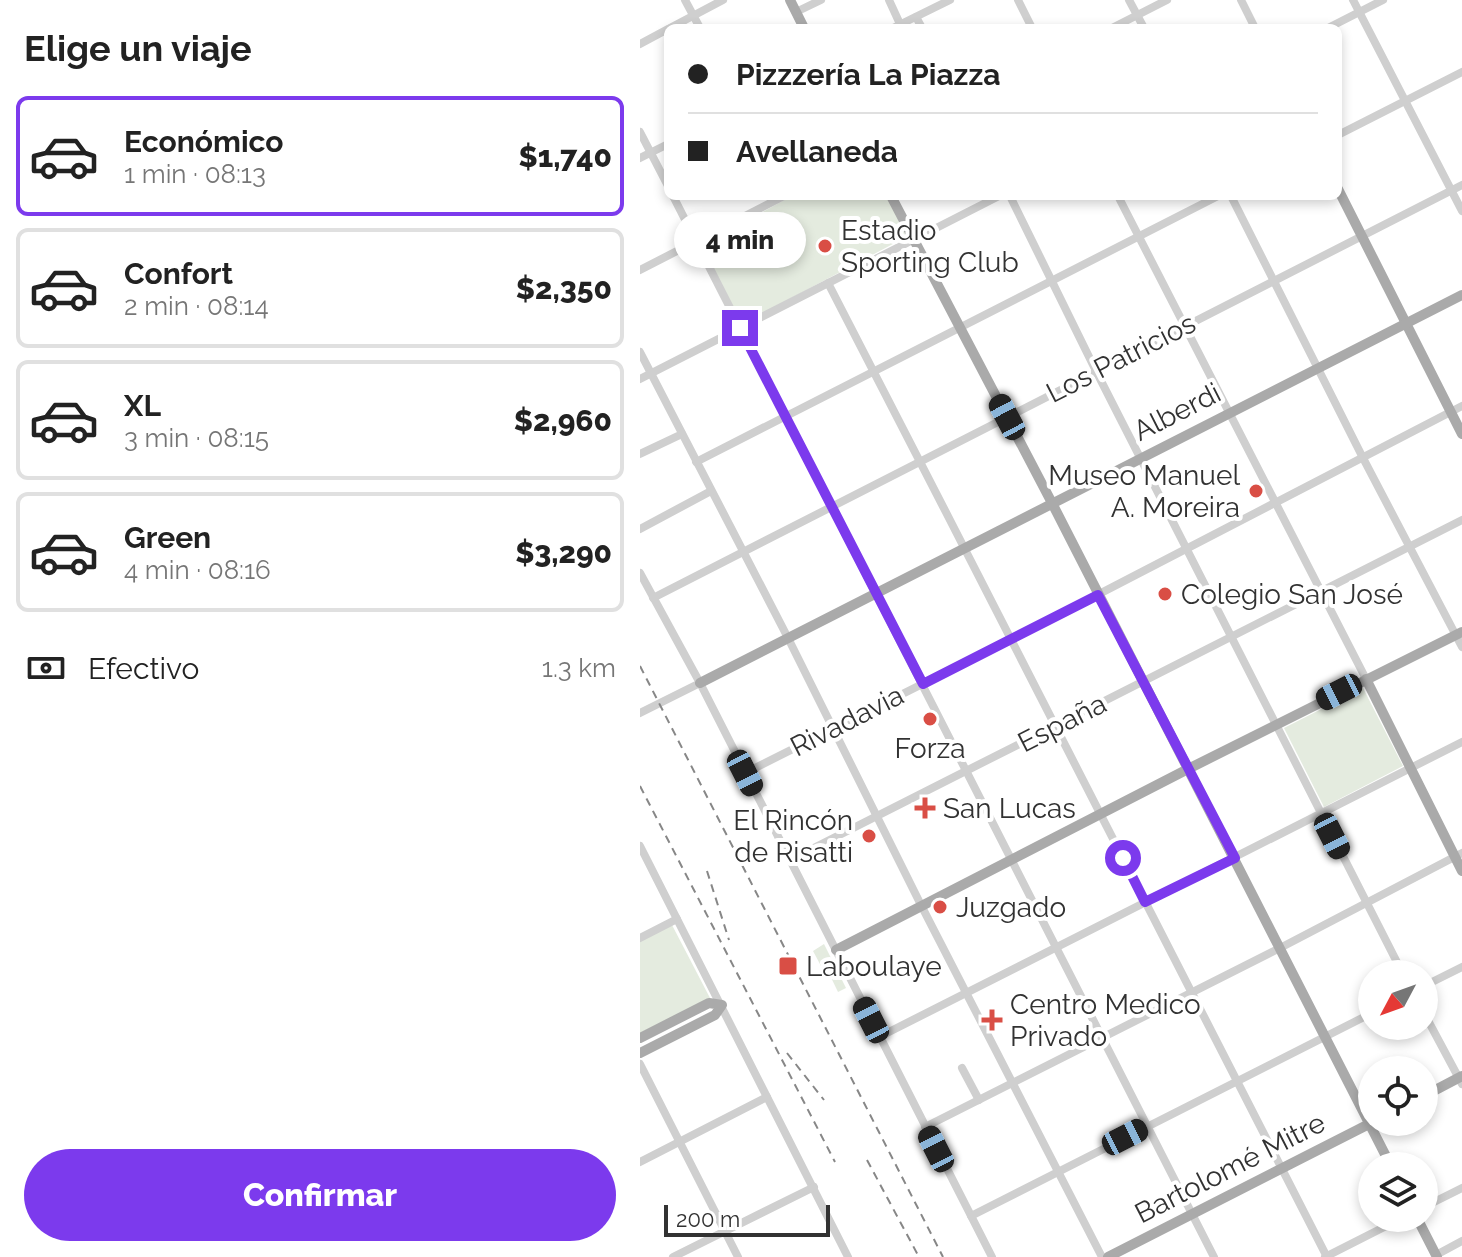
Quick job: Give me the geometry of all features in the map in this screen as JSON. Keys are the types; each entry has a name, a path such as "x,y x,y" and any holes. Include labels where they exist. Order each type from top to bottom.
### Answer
{"main road":[{"path":"790,0 802,24"},
{"path":"1342,197 1462,434"},
{"path":"893,200 1358,1097"},
{"name":"Alberdi","path":"700,683 1462,295"},
{"path":"836,950 1459,634"},
{"path":"1366,679 1458,854 1462,871"},
{"path":"640,1038 709,1003 722,1005 715,1015 640,1053"},
{"path":"1438,1090 1461,1079"},
{"name":"Bartolomé Mitre","path":"1108,1257 1358,1130"},
{"path":"1424,1232 1436,1256"}],"street":[{"path":"685,0 698,24"},
{"path":"679,24 723,0"},
{"path":"796,12 821,0"},
{"path":"889,0 895,24"},
{"path":"900,24 950,0"},
{"path":"1018,0 1030,24"},
{"path":"1129,0 1142,24"},
{"path":"1120,24 1167,0"},
{"path":"1241,0 1253,24"},
{"path":"1353,0 1462,211"},
{"path":"1336,24 1383,0"},
{"path":"916,17 920,24"},
{"path":"640,44 664,32"},
{"path":"1342,133 1462,72"},
{"path":"640,132 664,178"},
{"path":"640,158 664,146"},
{"name":"Los Patricios","path":"653,598 1462,185"},
{"path":"676,200 1214,1257"},
{"path":"640,270 776,200"},
{"path":"640,379 991,200"},
{"path":"1012,200 1396,960"},
{"path":"1120,200 1366,679"},
{"path":"696,462 1210,200"},
{"path":"1233,200 1363,458 1459,634 1462,647"},
{"path":"828,283 1326,1257 1375,1232"},
{"path":"640,352 1102,1257"},
{"name":"Rivadavia","path":"745,773 1462,406"},
{"path":"640,454 682,434"},
{"path":"640,529 711,491"},
{"name":"España","path":"790,860 1462,520"},
{"path":"640,573 700,683 992,1257"},
{"path":"640,713 700,683"},
{"path":"879,1037 1462,742"},
{"path":"640,846 848,1257"},
{"path":"925,1127 1280,948 1458,854"},
{"path":"640,938 677,919"},
{"path":"1438,979 1462,967"},
{"path":"971,1216 1358,1020"},
{"path":"1438,1038 1461,1079"},
{"path":"640,1064 738,1257"},
{"path":"962,1068 979,1100"},
{"path":"640,1162 767,1097"},
{"path":"673,1257 814,1187"},
{"path":"1438,1200 1462,1188"},
{"path":"1436,1256 1462,1241"}],"shaded area":[{"path":"785,200 890,200 908,236 742,324 702,245"},
{"path":"1363,688 1403,766 1324,807 1284,728"},
{"path":"672,925 710,998 640,1033 640,941"},
{"path":"824,944 846,988 838,992 825,965 821,966 813,951"}],"railway":[{"path":"640,666 943,1257"},
{"path":"640,786 835,1162"},
{"path":"707,871 729,940"},
{"path":"787,1053 824,1100"},
{"path":"867,1160 919,1257"}],"place":[{"name":"Estadio Sporting Club","path":"825,246"},
{"name":"Museo Manuel A. Moreira","path":"1256,491"},
{"name":"Colegio San José","path":"1165,594"},
{"name":"Forza","path":"930,719"},
{"name":"San Lucas","path":"925,808"},
{"name":"El Rincón de Risatti","path":"869,836"},
{"name":"Juzgado","path":"940,907"},
{"name":"Laboulaye","path":"788,966"},
{"name":"Centro Medico Privado","path":"992,1020"}],"route":[{"path":"740,328 923,684 1098,595 1235,858 1145,902 1123,858"}]}
